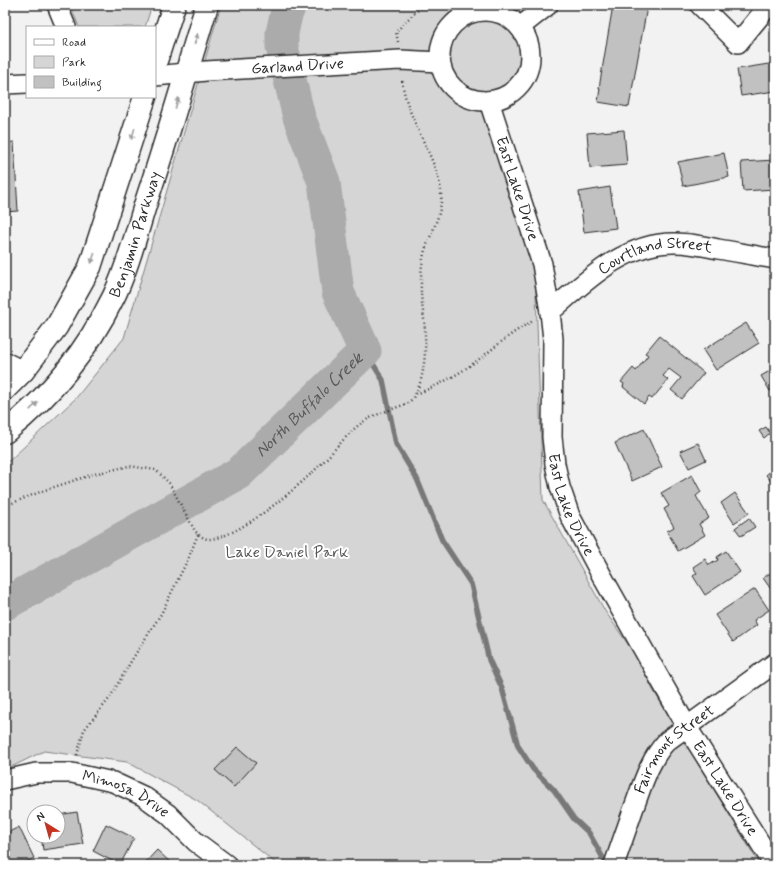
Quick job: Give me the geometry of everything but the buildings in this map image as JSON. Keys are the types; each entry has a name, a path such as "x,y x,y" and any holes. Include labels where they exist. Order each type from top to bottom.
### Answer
{"main road":[{"path":"156,61 174,5"},
{"name":"Benjamin Parkway","path":"5,432 52,388 82,351 114,296 128,258 207,5"},
{"name":"Benjamin Parkway","path":"5,389 14,367 57,326 90,267 144,98"}],"street":[{"path":"57,5 66,26"},
{"path":"520,27 548,5"},
{"path":"700,5 738,43 765,10"},
{"path":"481,11 495,12 508,18 520,27 527,39 530,53 529,67 524,80 514,91 502,98 489,101 475,101 462,96 451,87 443,75 440,62 440,48 445,34 454,23 467,15 481,11"},
{"name":"Garland Drive","path":"156,76 214,70 400,60 440,62"},
{"path":"5,84 26,83"},
{"name":"East Lake Drive","path":"489,101 542,264 553,339 552,437 555,464 560,487 570,516 594,563 687,727 774,865"},
{"name":"Courtland Street","path":"550,312 608,264 628,253 654,245 674,243 691,244 775,259"},
{"name":"Fairmont Street","path":"616,859 644,779 653,760 667,741 775,663"},
{"name":"Mimosa Drive","path":"5,780 36,773 72,773 113,782 143,796 168,814 196,842 227,865"}],"path":[{"path":"5,506 45,490 94,474 129,466 156,470 169,483 196,532 201,537 209,539 232,533 285,497 319,466 363,422 408,403 413,398 416,394 425,360 425,334 420,290 421,266 425,250 439,217 440,186 430,156 408,105 402,84 396,32 424,5"},
{"path":"416,394 432,388 477,361 519,328 550,312"},
{"path":"72,773 84,730 108,699 161,614 188,557 196,532"}],"green space":[{"path":"70,5 152,5 145,26 79,26"},
{"name":"Lake Daniel Park","path":"221,5 529,5 518,16 523,50 522,69 508,89 486,95 535,264 543,500 605,611 636,656 653,690 760,865 278,865 197,800 127,762 44,751 5,770 5,463 76,398 124,338"}],"waterway":[{"name":"North Buffalo Creek","path":"5,604 239,473 365,351 338,292 324,182 299,117 282,47 282,33 290,5"},
{"path":"365,351 383,380 396,444 417,479 442,540 471,584 489,660 502,688 518,746 533,769 554,790 574,819 589,833 607,865"}]}
